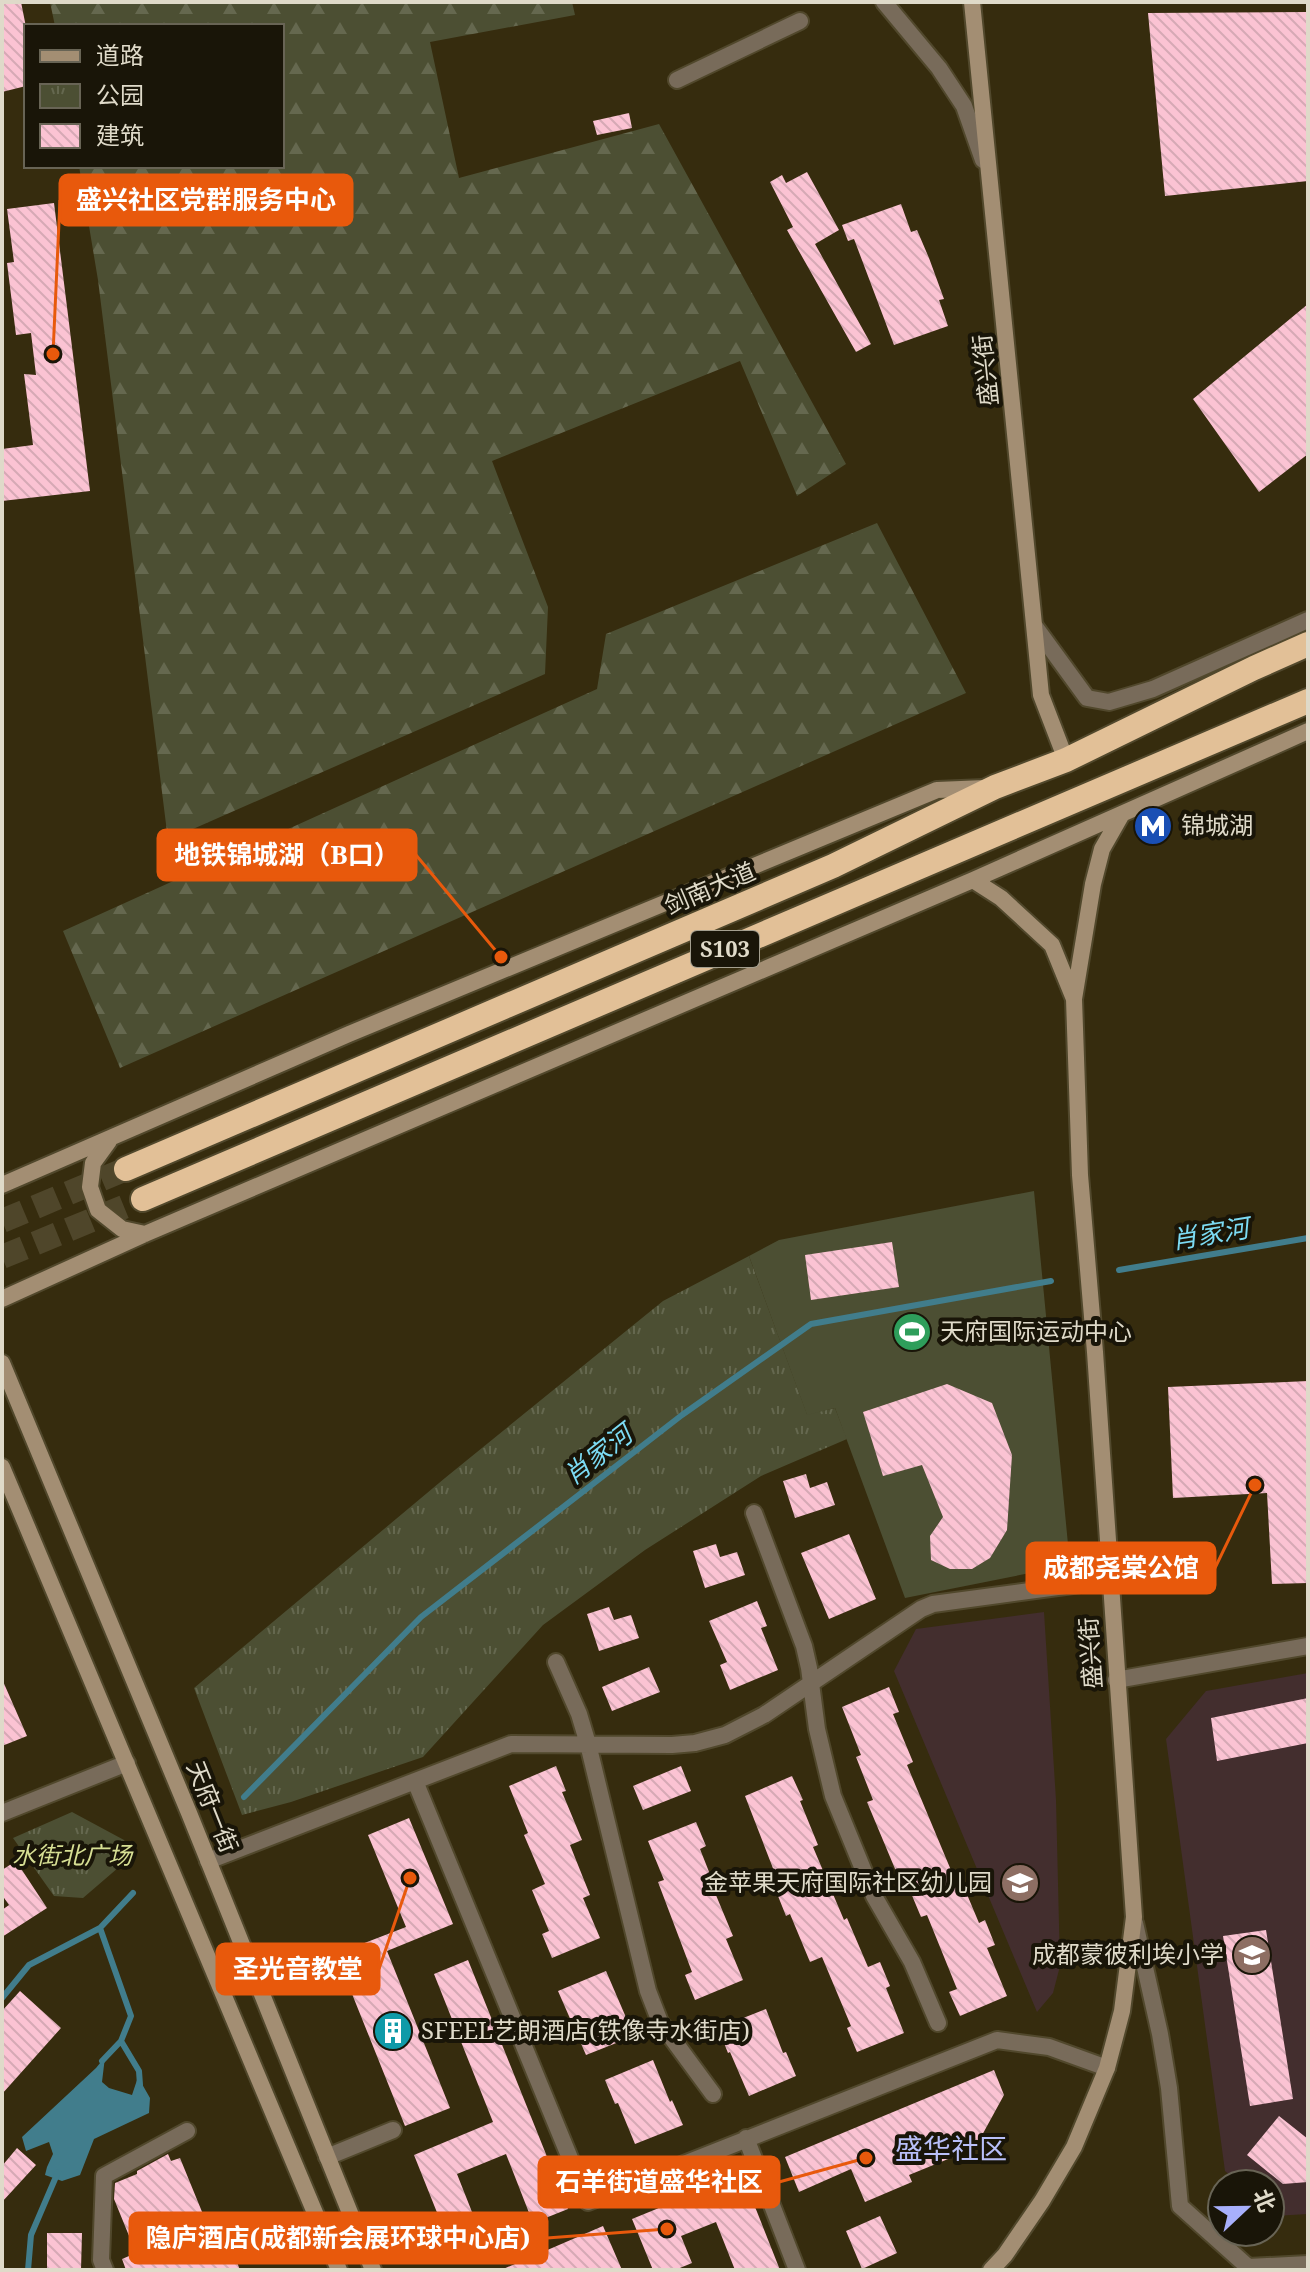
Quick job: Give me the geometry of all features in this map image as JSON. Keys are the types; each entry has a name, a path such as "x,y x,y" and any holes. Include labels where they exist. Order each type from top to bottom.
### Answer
{"highway":[{"name":"剑南大道","path":"126,1169 833,866 995,787 1066,760 1308,644"},
{"name":"S103","path":"143,1199 1308,701"}],"main road":[{"path":"972,2 991,184"},
{"name":"盛兴街","path":"991,184 1041,695 1066,760"},
{"path":"2,1299 145,1234 973,880 1308,731"},
{"path":"2,1185 363,1028 937,790 995,787"},
{"path":"1074,999 1093,884 1102,849 1122,814"},
{"path":"973,880 1001,898 1052,945 1074,999"},
{"name":"盛兴街","path":"991,2270 1042,2201 1074,2147 1107,2068 1122,2011 1134,1917 1080,1175 1074,999"},
{"path":"109,1140 93,1163 90,1187 98,1210 122,1229 145,1234"},
{"name":"天府一街","path":"2,1363 373,2270"},
{"path":"2,1467 339,2270"}],"street":[{"name":"盛兴街","path":"884,2 939,68 964,106 991,184"},
{"path":"677,80 800,21"},
{"path":"1036,628 1087,698 1109,702 1153,689 1308,620"},
{"path":"754,1513 804,1646 817,1729 833,1796 874,1896 912,1962 938,2023"},
{"path":"208,1861 511,1744 672,1745 725,1735 764,1715 904,1619 933,1604 1110,1580"},
{"path":"1116,1680 1308,1646"},
{"path":"556,1662 579,1714 588,1744 648,1991 660,2022 713,2094"},
{"path":"2,1813 127,1763"},
{"path":"415,1781 588,2202 997,2040 1049,2047 1107,2068"},
{"path":"1134,1917 1169,2088 1180,2206 1248,2267 1308,2264"},
{"path":"327,2157 393,2130"},
{"path":"105,2270 101,2260 104,2176 187,2131"},
{"path":"746,2138 797,2270"}],"shaded area":[{"name":"金苹果天府国际社区幼儿园","path":"1044,1612 1056,1800 1060,1966 1053,1993 1037,2012 894,1671 916,1629"},
{"name":"成都蒙彼利埃小学","path":"1308,1673 1308,2214 1286,2215 1286,2168 1225,2168 1166,1739 1206,1691"}],"green space":[{"path":"50,2 572,2 575,15 430,42 459,178 659,124 846,464 797,496 740,361 492,461 548,607 545,674 168,840 98,280 79,168 284,168 284,24 55,24"},
{"path":"877,523 966,693 120,1068 63,931 597,689 606,634"},
{"name":"天府国际运动中心","path":"1034,1191 1070,1565 905,1598 835,1408 807,1415 749,1256 779,1240"},
{"path":"749,1256 807,1414 835,1408 847,1439 761,1476 645,1550 543,1625 423,1757 291,1802 242,1815 194,1688 663,1301"},
{"name":"水街北广场","path":"72,1812 124,1840 133,1855 83,1898 54,1896 13,1838"}],"water":[{"path":"105,2057 102,2082 109,2088 132,2095 138,2077 150,2098 149,2113 94,2139 80,2175 62,2181 45,2175 53,2154 49,2142 26,2151 22,2137"}],"building":[{"path":"2,2 21,2 25,24 24,86 2,92"},
{"path":"1308,12 1308,181 1165,196 1148,13"},
{"path":"629,113 632,128 597,135 593,121"},
{"path":"807,172 839,230 815,244 871,344 856,352 787,230 793,227 770,182 782,175 786,183"},
{"path":"54,203 90,491 2,501 2,449 33,445 24,374 36,375 31,333 16,335 7,263 14,262 7,209"},
{"path":"901,204 911,232 917,230 929,258 944,299 939,300 948,326 894,345 854,239 848,241 842,225"},
{"path":"1308,304 1308,454 1259,492 1193,399"},
{"path":"892,1242 899,1287 811,1300 805,1255"},
{"path":"1308,1381 1308,1583 1272,1584 1267,1493 1173,1498 1168,1387"},
{"path":"947,1384 992,1403 1012,1455 1007,1530 990,1558 972,1569 950,1569 931,1560 930,1536 943,1517 922,1465 883,1476 863,1412"},
{"path":"806,1474 810,1488 827,1482 835,1505 795,1518 783,1481"},
{"path":"849,1534 876,1599 829,1619 801,1553"},
{"path":"716,1544 720,1557 737,1552 745,1575 705,1588 693,1551"},
{"path":"757,1601 767,1626 761,1628 778,1670 730,1690 720,1665 727,1662 709,1621"},
{"path":"609,1607 614,1620 631,1615 639,1638 599,1651 587,1614"},
{"path":"649,1667 660,1692 612,1711 602,1687"},
{"path":"2,1679 27,1736 2,1746"},
{"path":"889,1687 899,1712 893,1714 913,1762 907,1765 953,1875 958,1873 979,1923 985,1920 995,1945 987,1948 1007,1996 960,2016 949,1992 957,1989 927,1915 921,1917 903,1874 898,1876 867,1802 873,1800 856,1757 861,1755 842,1707"},
{"path":"1308,1698 1308,1743 1217,1761 1211,1718"},
{"path":"556,1766 566,1791 562,1792 582,1840 570,1845 590,1895 583,1898 600,1938 552,1958 542,1934 549,1931 532,1890 545,1884 524,1835 528,1833 509,1786"},
{"path":"681,1766 691,1791 643,1810 633,1786"},
{"path":"792,1776 818,1845 813,1847 844,1920 847,1918 868,1967 880,1962 890,1986 886,1988 904,2033 857,2052 847,2028 851,2026 822,1957 810,1962 790,1914 786,1916 776,1891 781,1889 745,1796"},
{"name":"SFEEL艺朗酒店(铁像寺水街店)","path":"409,1818 453,1924 387,1951 450,2108 405,2126 336,1954 406,1927 368,1835"},
{"path":"696,1822 706,1846 700,1849 733,1936 726,1939 743,1980 695,2000 685,1975 692,1972 658,1882 664,1880 648,1841"},
{"path":"16,1861 47,1908 2,1937 2,1910 9,1905 2,1895 2,1870"},
{"path":"1266,1930 1293,2099 1250,2106 1223,1936"},
{"path":"468,1960 568,2209 533,2223 506,2154 457,2174 472,2212 442,2225 414,2155 493,2122 434,1974"},
{"path":"606,1971 634,2036 586,2055 558,1991"},
{"path":"20,1991 61,2028 2,2094 2,2011"},
{"path":"766,2009 783,2053 786,2052 796,2076 749,2096 718,2028"},
{"path":"653,2060 683,2125 635,2144 605,2080"},
{"path":"994,2070 1004,2095 975,2148 909,2175 912,2182 865,2202 851,2169 799,2192 785,2157"},
{"path":"1279,2116 1308,2139 1308,2182 1286,2184 1286,2168 1263,2168 1247,2155"},
{"path":"17,2148 36,2165 2,2202 2,2166"},
{"path":"168,2154 171,2161 180,2158 207,2224 220,2219 240,2270 126,2270 122,2259 136,2253 114,2199 115,2183 137,2174 137,2171"},
{"path":"742,2174 780,2270 735,2270 716,2222 681,2236 692,2263 675,2270 653,2270 632,2219"},
{"path":"880,2216 897,2253 862,2269 846,2231"},
{"path":"603,2226 622,2270 501,2270"},
{"path":"47,2233 82,2233 81,2270 47,2270"}],"waterway":[{"name":"肖家河","path":"1119,1270 1308,1238"},
{"name":"肖家河","path":"244,1797 421,1617 682,1415 811,1324 1051,1281"},
{"name":"肖家河","path":"2,1998 29,1965 100,1928 133,1893"},
{"path":"100,1928 131,2016 121,2041 102,2061"},
{"path":"121,2041 139,2071 140,2085"},
{"path":"28,2270 31,2235 58,2172"}],"tunnel":[{"path":"2,1221 126,1169"},
{"path":"2,1257 143,1199"}],"place":[{"name":"盛兴社区党群服务中心","path":"53,354"},
{"name":"锦城湖","path":"1153,826"},
{"name":"地铁锦城湖（B口）","path":"501,957"},
{"name":"天府国际运动中心","path":"912,1332"},
{"name":"成都尧棠公馆","path":"1255,1485"},
{"name":"圣光音教堂","path":"410,1878"},
{"name":"金苹果天府国际社区幼儿园","path":"1020,1883"},
{"name":"成都蒙彼利埃小学","path":"1252,1955"},
{"name":"SFEEL艺朗酒店(铁像寺水街店)","path":"393,2031"},
{"name":"石羊街道盛华社区","path":"866,2158"},
{"name":"隐庐酒店(成都新会展环球中心店)","path":"667,2229"}],"district":[{"name":"盛华社区","path":"951,2149"}]}
